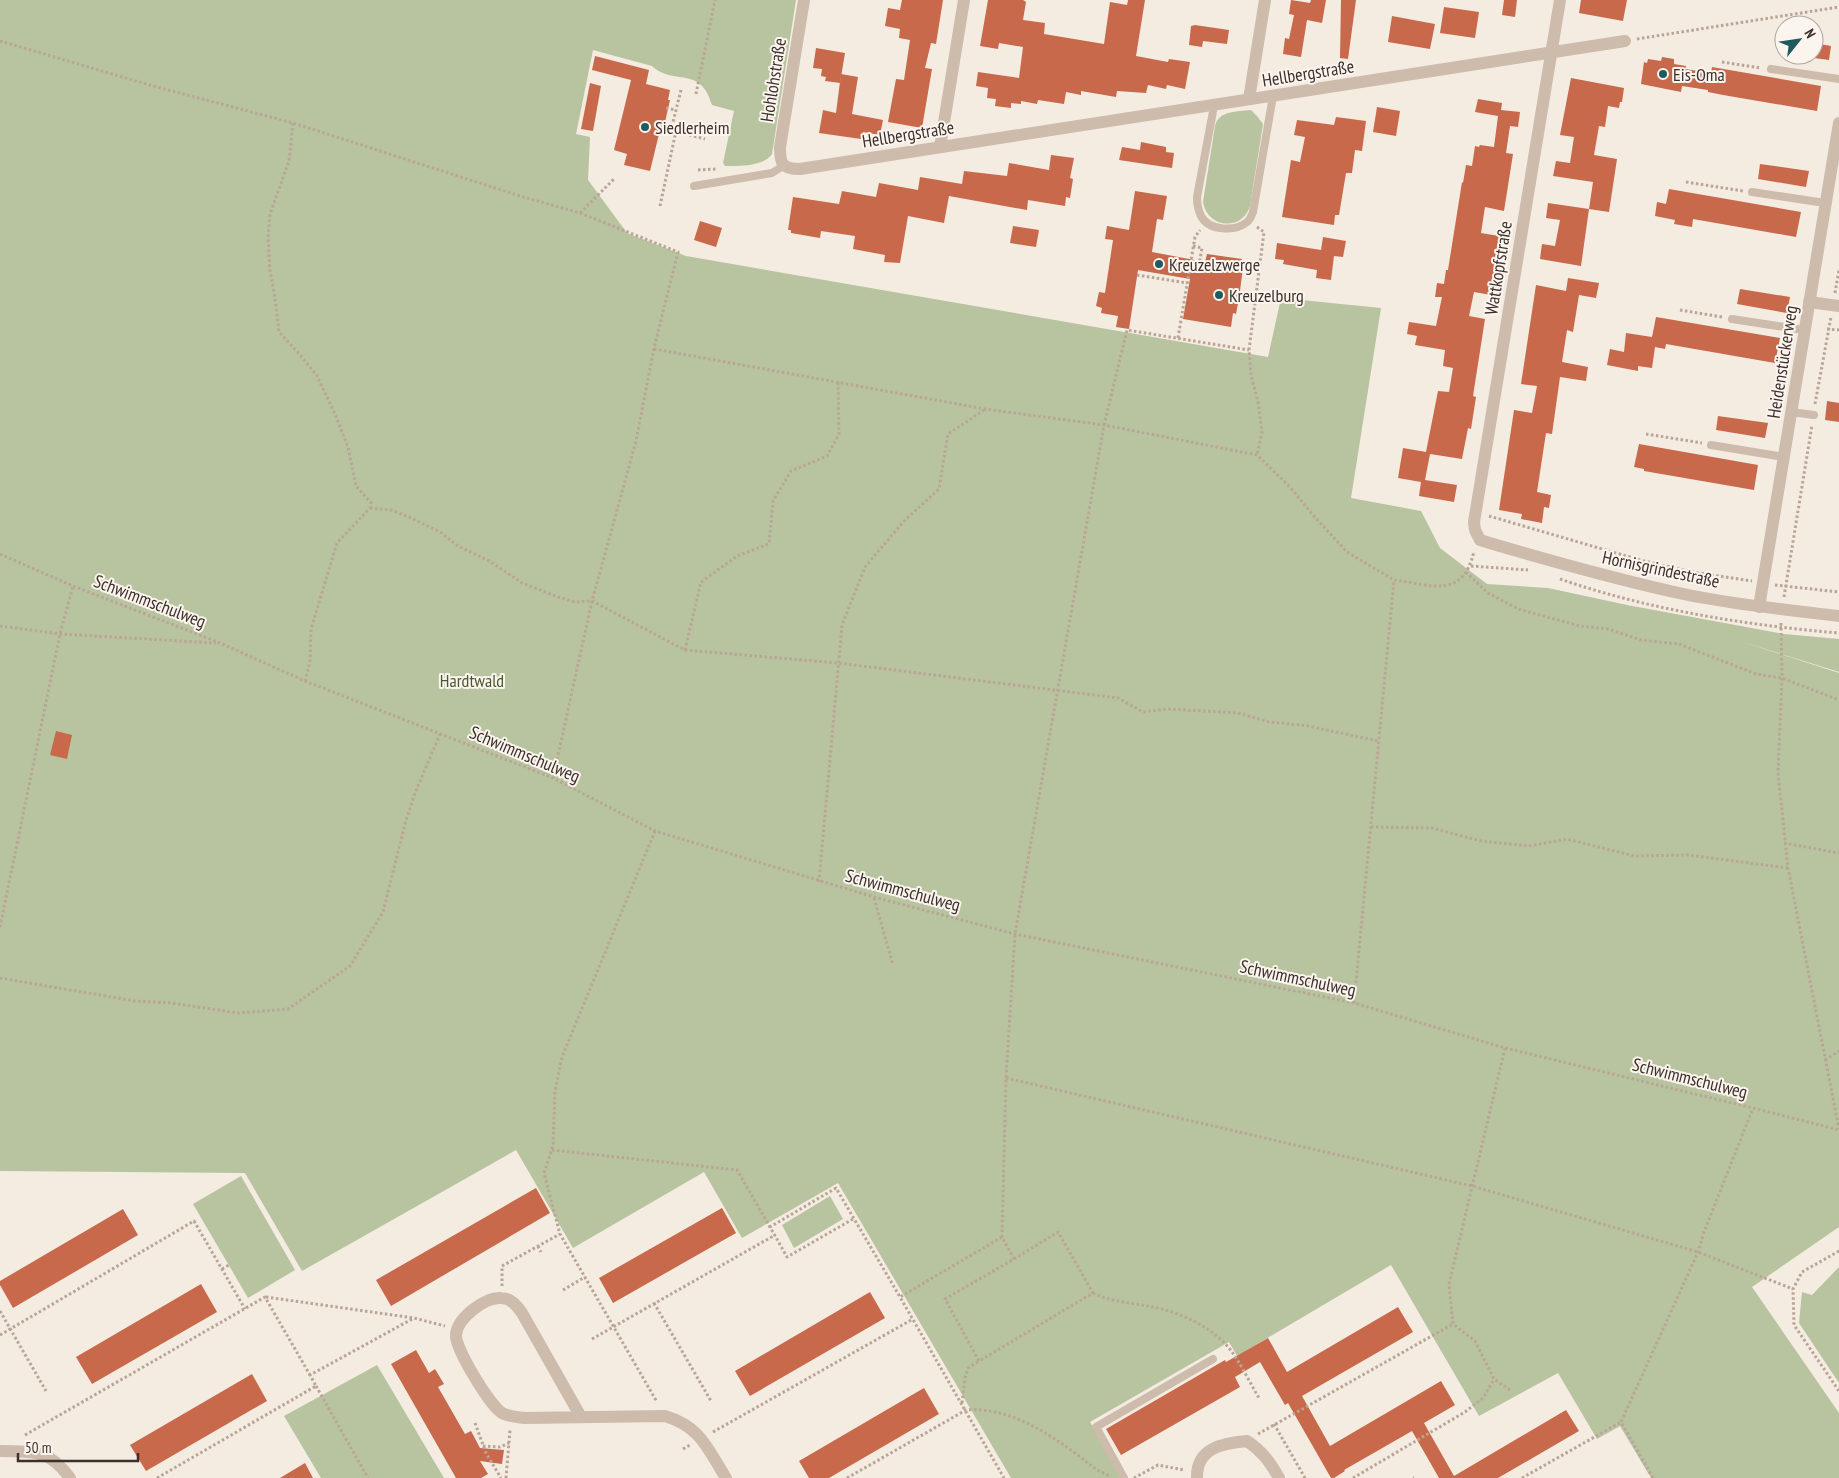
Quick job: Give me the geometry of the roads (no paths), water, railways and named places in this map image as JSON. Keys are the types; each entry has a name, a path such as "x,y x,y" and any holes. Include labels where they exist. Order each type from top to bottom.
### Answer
{"street":[{"name":"Hohlohstraße","path":"783,166 780,157 780,147 804,0"},
{"path":"940,147 964,0"},
{"path":"1249,99 1265,0"},
{"name":"Wattkopfstraße","path":"1478,542 1474,522 1475,512 1560,0"},
{"name":"Hellbergstraße","path":"783,166 788,169 800,169 1625,41"},
{"name":"Heidenstückerweg","path":"1759,607 1824,203 1839,123"},
{"path":"1809,302 1836,306"},
{"name":"Hornisgrindestraße","path":"1478,542 1622,580 1690,595 1759,607 1839,616"},
{"path":"581,1417 522,1313 510,1300 492,1299 466,1314 456,1334 460,1350 486,1396 502,1413 512,1417 581,1417 665,1416 694,1429 726,1478"},
{"path":"1197,1475 1198,1464 1202,1456 1222,1444 1247,1441 1259,1449 1269,1460 1279,1478"},
{"path":"0,1451 44,1454 60,1464 70,1478"}],"lane":[{"path":"1772,69 1839,79"},
{"path":"1214,106 1197,197 1198,208 1206,222 1221,228 1232,228 1249,221 1253,212 1273,96"},
{"path":"694,186 772,173 783,166"},
{"path":"1752,192 1824,203"},
{"path":"1732,318 1804,330"},
{"path":"1791,412 1814,415"},
{"path":"1712,445 1784,457"},
{"path":"1124,1478 1096,1427 1213,1359"}],"place":[{"name":"Eis-Oma","path":"1663,74"},
{"name":"Siedlerheim","path":"645,127"},
{"name":"Kreuzelzwerge","path":"1159,264"},
{"name":"Kreuzelburg","path":"1219,295"}],"park label":[{"name":"Hardtwald","path":"472,680"}]}
